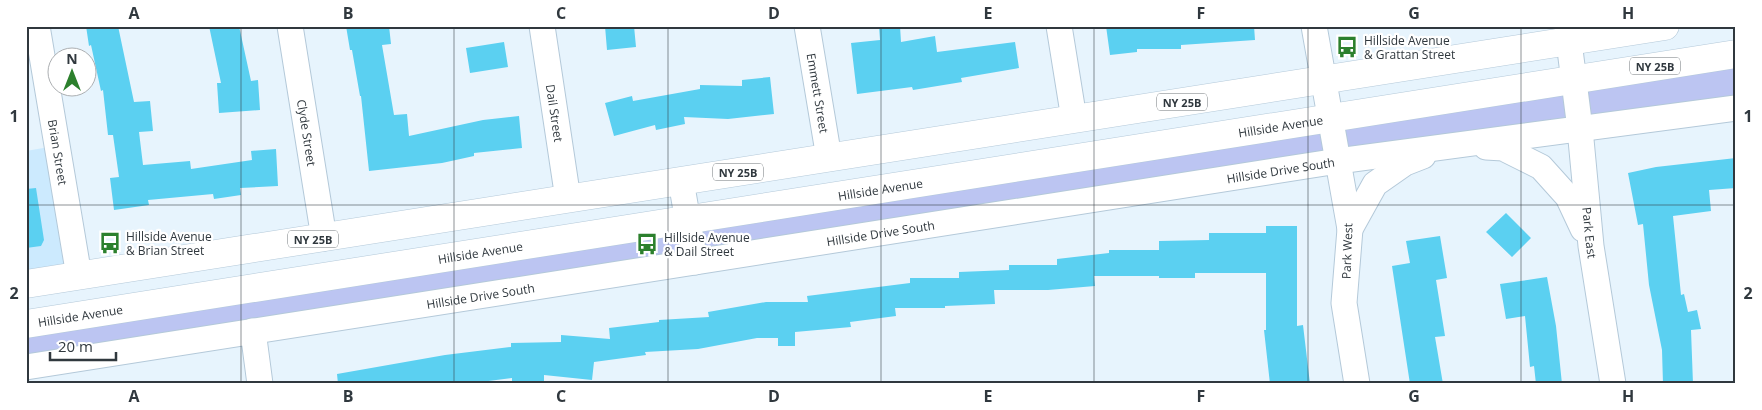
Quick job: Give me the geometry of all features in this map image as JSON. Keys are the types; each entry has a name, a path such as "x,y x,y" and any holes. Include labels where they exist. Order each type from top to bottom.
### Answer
{"main road":[{"name":"NY 25B","path":"26,284 1323,80 1568,34 1665,26"},
{"name":"Hillside Avenue","path":"26,324 1736,54"}],"street":[{"name":"Brian Street","path":"37,26 79,276"},
{"name":"Clyde Street","path":"290,26 324,238"},
{"name":"Dail Street","path":"542,26 568,199"},
{"name":"Emmett Street","path":"807,26 829,158"},
{"path":"1059,26 1074,119"},
{"name":"Park West","path":"1314,26 1350,230 1344,303 1357,384"},
{"name":"Park East","path":"1568,34 1580,129 1591,246 1613,384"},
{"name":"Hillside Drive South","path":"26,367 1338,161 1736,108"},
{"path":"1350,230 1375,184 1405,163 1452,146 1502,148 1541,167 1568,197 1591,246"},
{"path":"682,181 695,262"},
{"path":"253,331 260,384"}],"shaded area":[{"path":"1736,54 1736,108 26,367 26,324"},
{"path":"55,146 79,276 26,284 26,151"}],"building":[{"path":"86,26 118,26 134,102 150,101 153,131 139,132 143,165 190,161 191,169 252,160 251,151 276,149 278,186 240,188 241,195 214,199 213,194 148,200 149,205 114,210 110,178 119,177 113,135 108,135 103,90 101,91 98,77 98,48 89,46"},
{"path":"209,26 239,26 251,81 258,80 260,110 219,113 217,83 221,83"},
{"path":"346,26 389,26 391,44 382,45 394,115 407,114 409,136 483,120 519,116 522,148 474,153 474,156 442,163 369,171 361,96"},
{"path":"605,26 634,26 636,47 607,50"},
{"path":"879,26 900,26 901,42 935,36 937,52 1015,42 1019,68 961,78 962,82 913,90 912,87 857,94 851,43 880,40"},
{"path":"1106,26 1254,26 1255,40 1181,45 1181,49 1137,49 1137,52 1110,55"},
{"path":"504,42 508,67 470,73 466,48"},
{"path":"770,77 774,114 728,119 684,117 685,124 656,130 655,125 614,136 605,103 632,96 633,101 700,89 700,85 742,86 742,80"},
{"path":"1736,158 1736,188 1709,190 1711,211 1673,216 1681,295 1684,294 1688,312 1697,310 1701,329 1691,330 1693,384 1663,384 1662,350 1649,285 1643,224 1638,225 1628,173 1656,167"},
{"path":"36,188 44,240 41,246 26,248 26,189"},
{"path":"1506,213 1531,238 1512,257 1486,232"},
{"path":"1266,226 1297,226 1297,326 1303,325 1310,384 1270,384 1264,330 1266,330 1266,273 1195,273 1195,278 1094,276 1095,286 1048,290 994,290 995,304 945,306 945,308 895,308 896,316 850,322 851,327 795,332 795,346 778,346 778,338 757,338 698,349 645,352 646,355 594,362 592,380 544,375 544,384 512,384 512,378 465,384 338,384 337,374 445,355 511,347 511,343 561,342 561,335 610,339 609,328 659,322 659,320 709,317 708,312 766,302 808,302 807,296 910,283 910,278 959,278 959,272 1009,270 1009,265 1057,265 1057,259 1109,253 1109,250 1159,250 1159,241 1209,240 1209,233 1266,233"},
{"path":"1440,236 1447,278 1436,280 1445,336 1435,337 1443,384 1410,384 1392,266 1410,263 1406,241"},
{"path":"1547,277 1556,326 1562,384 1536,384 1534,366 1530,367 1525,316 1506,319 1500,284"}],"place":[{"name":"Hillside Avenue & Grattan Street","path":"1347,47"},
{"name":"Hillside Avenue & Brian Street","path":"110,243"},
{"name":"Hillside Avenue & Dail Street","path":"647,244"}]}
